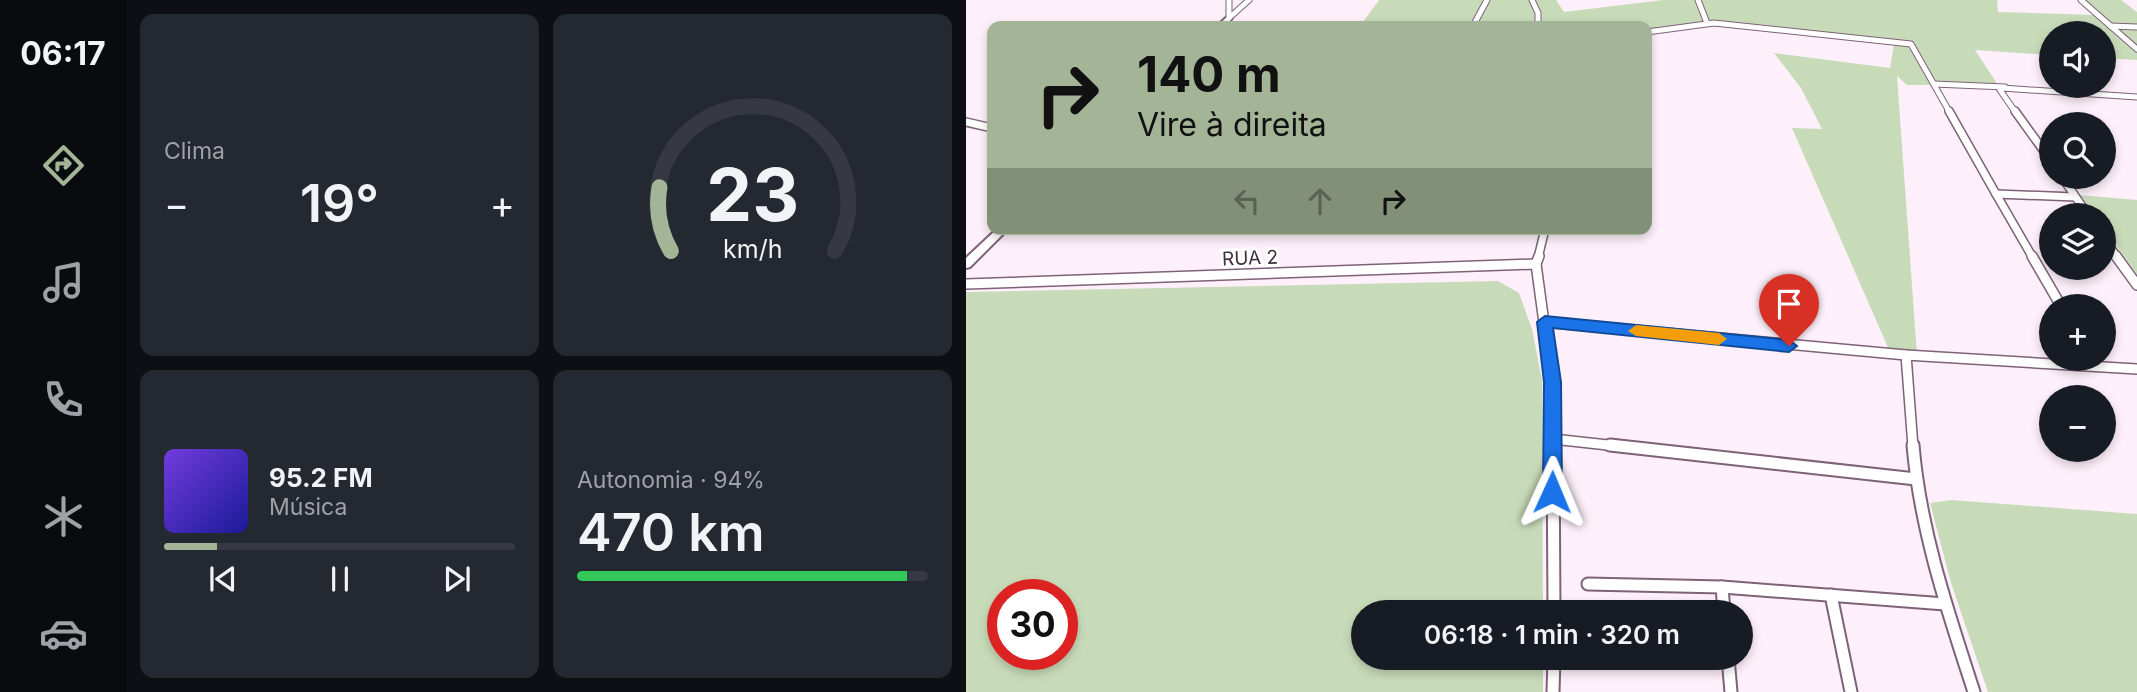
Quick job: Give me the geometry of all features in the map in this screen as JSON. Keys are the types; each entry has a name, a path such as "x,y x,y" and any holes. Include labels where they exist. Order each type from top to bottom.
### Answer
{"street":[{"path":"1229,0 1229,18"},
{"path":"1226,21 1249,0"},
{"path":"1476,21 1486,0"},
{"path":"1532,0 1538,13 1538,21"},
{"path":"1698,0 1707,23"},
{"path":"2081,0 2104,21"},
{"path":"1652,31 1707,23 1911,44 2054,294"},
{"path":"2116,26 2137,27"},
{"path":"2116,31 2137,49"},
{"path":"1934,84 2137,97"},
{"path":"2005,87 2000,90 2039,144"},
{"path":"966,122 987,127"},
{"path":"2070,189 2079,203"},
{"path":"1996,194 2075,197"},
{"path":"966,264 997,235"},
{"path":"1545,235 1544,247 1536,264 1552,382 1554,600"},
{"path":"2116,256 2137,285"},
{"name":"RUA 2","path":"966,284 1536,264"},
{"path":"1545,322 1906,355 2039,361"},
{"path":"1906,355 1916,479 1945,604 1974,692"},
{"path":"2116,366 2137,369"},
{"path":"1553,439 1916,479"},
{"path":"1588,583 1722,587 1945,604"},
{"path":"1722,587 1723,600"},
{"path":"1831,595 1851,692"},
{"path":"1553,670 1553,692"},
{"path":"1729,670 1731,692"}],"green space":[{"path":"1379,0 1484,0 1473,21 1364,21"},
{"path":"1487,0 1532,0 1537,21 1476,21"},
{"path":"1534,0 1556,0 1564,12 1663,0 1997,0 1998,12 2095,15 2102,21 2039,21 2039,54 1975,50 1998,85 1907,85 1897,76 1917,355 1890,352 1792,128 1822,129 1801,88 1774,53 1890,68 1894,44 1710,22 1652,31 1652,21 1539,21"},
{"path":"2085,0 2121,0 2137,12 2137,46 2116,27 2116,21 2109,21"},
{"path":"2116,33 2137,51 2137,60 2116,59"},
{"path":"2080,195 2137,200 2137,274 2116,245 2116,203 2086,203"},
{"path":"1498,281 1519,293 1532,329 1542,380 1543,600 1351,600 1351,670 1543,670 1543,692 966,692 966,292"},
{"path":"1951,500 2137,514 2137,692 1988,692 1951,583 1930,503"}],"slow traffic":[{"path":"1636,331 1719,339"}],"route":[{"path":"1552,492 1552,382 1545,322 1789,346"}]}
